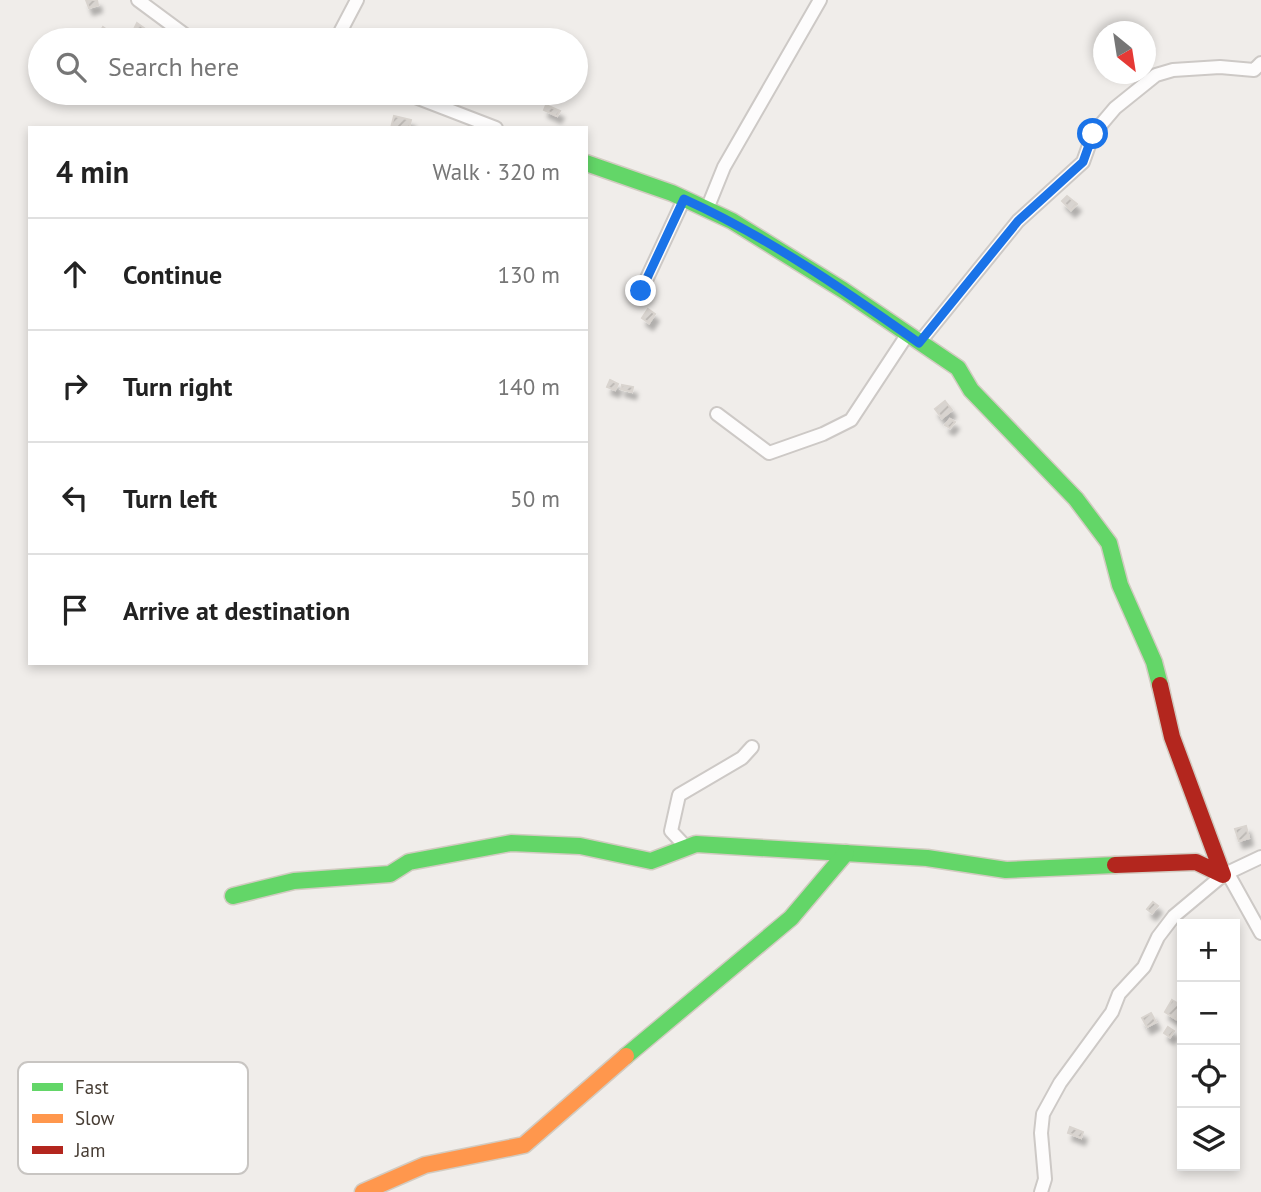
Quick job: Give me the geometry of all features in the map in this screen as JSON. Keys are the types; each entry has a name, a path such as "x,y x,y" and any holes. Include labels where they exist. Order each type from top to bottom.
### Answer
{"street":[{"path":"138,0 176,28"},
{"path":"342,28 357,0"},
{"path":"707,209 724,167 820,0"},
{"path":"717,414 769,453 823,434 851,420 913,339 1018,221 1083,162 1093,134 1115,108 1156,75 1173,70 1220,67 1254,70 1261,63"},
{"path":"436,105 491,126"},
{"path":"588,164 684,199 732,221 843,290 958,368 971,390 1076,499 1109,543 1124,595 1154,662 1172,737 1225,873 1261,933"},
{"path":"641,291 684,199"},
{"path":"686,847 671,831 679,794 742,758 752,747"},
{"path":"233,896 294,881 390,874 409,862 511,842 580,846 651,861 696,844 927,858 1006,870 1196,862 1225,873"},
{"path":"363,1192 425,1166 524,1145 597,1079 792,918 846,853"},
{"path":"1041,1192 1045,1179 1041,1133 1044,1114 1060,1083 1112,1012 1119,994 1144,967 1158,937 1174,916 1225,873 1261,857"}],"building":[{"path":"86,0 97,0 98,5 89,8"},
{"path":"546,105 560,111 557,116 544,110"},
{"path":"394,116 411,120 410,126 392,126"},
{"path":"1067,196 1077,204 1071,210 1062,201"},
{"path":"648,309 655,314 649,323 642,318"},
{"path":"610,380 618,384 615,390 607,387"},
{"path":"622,385 633,387 632,392 621,389"},
{"path":"945,401 952,410 942,418 935,409"},
{"path":"950,419 955,422 950,428 945,425"},
{"path":"1246,826 1249,838 1239,841 1235,829"},
{"path":"1153,902 1158,906 1152,913 1147,909"},
{"path":"1172,1000 1177,1003 1176,1019 1165,1012"},
{"path":"1151,1013 1156,1022 1147,1027 1142,1018"},
{"path":"1168,1027 1174,1031 1170,1037 1164,1033"},
{"path":"1070,1127 1083,1132 1081,1138 1068,1133"}],"traffic: fast":[{"path":"588,164 672,193 732,221 843,290 958,368 971,390 1076,499 1109,543 1120,585 1154,662 1160,685"},
{"path":"233,896 294,881 390,874 409,862 511,843 580,846 651,861 696,844 927,858 1006,870 1115,865"},
{"path":"626,1056 791,918 846,853"}],"traffic: slow":[{"path":"363,1192 425,1165 524,1145 626,1056"}],"traffic: jam":[{"path":"1115,865 1196,862 1223,875 1172,737 1160,685"}],"route":[{"path":"641,291 684,199 732,221 843,290 919,343 1018,221 1083,162 1093,134"}]}
